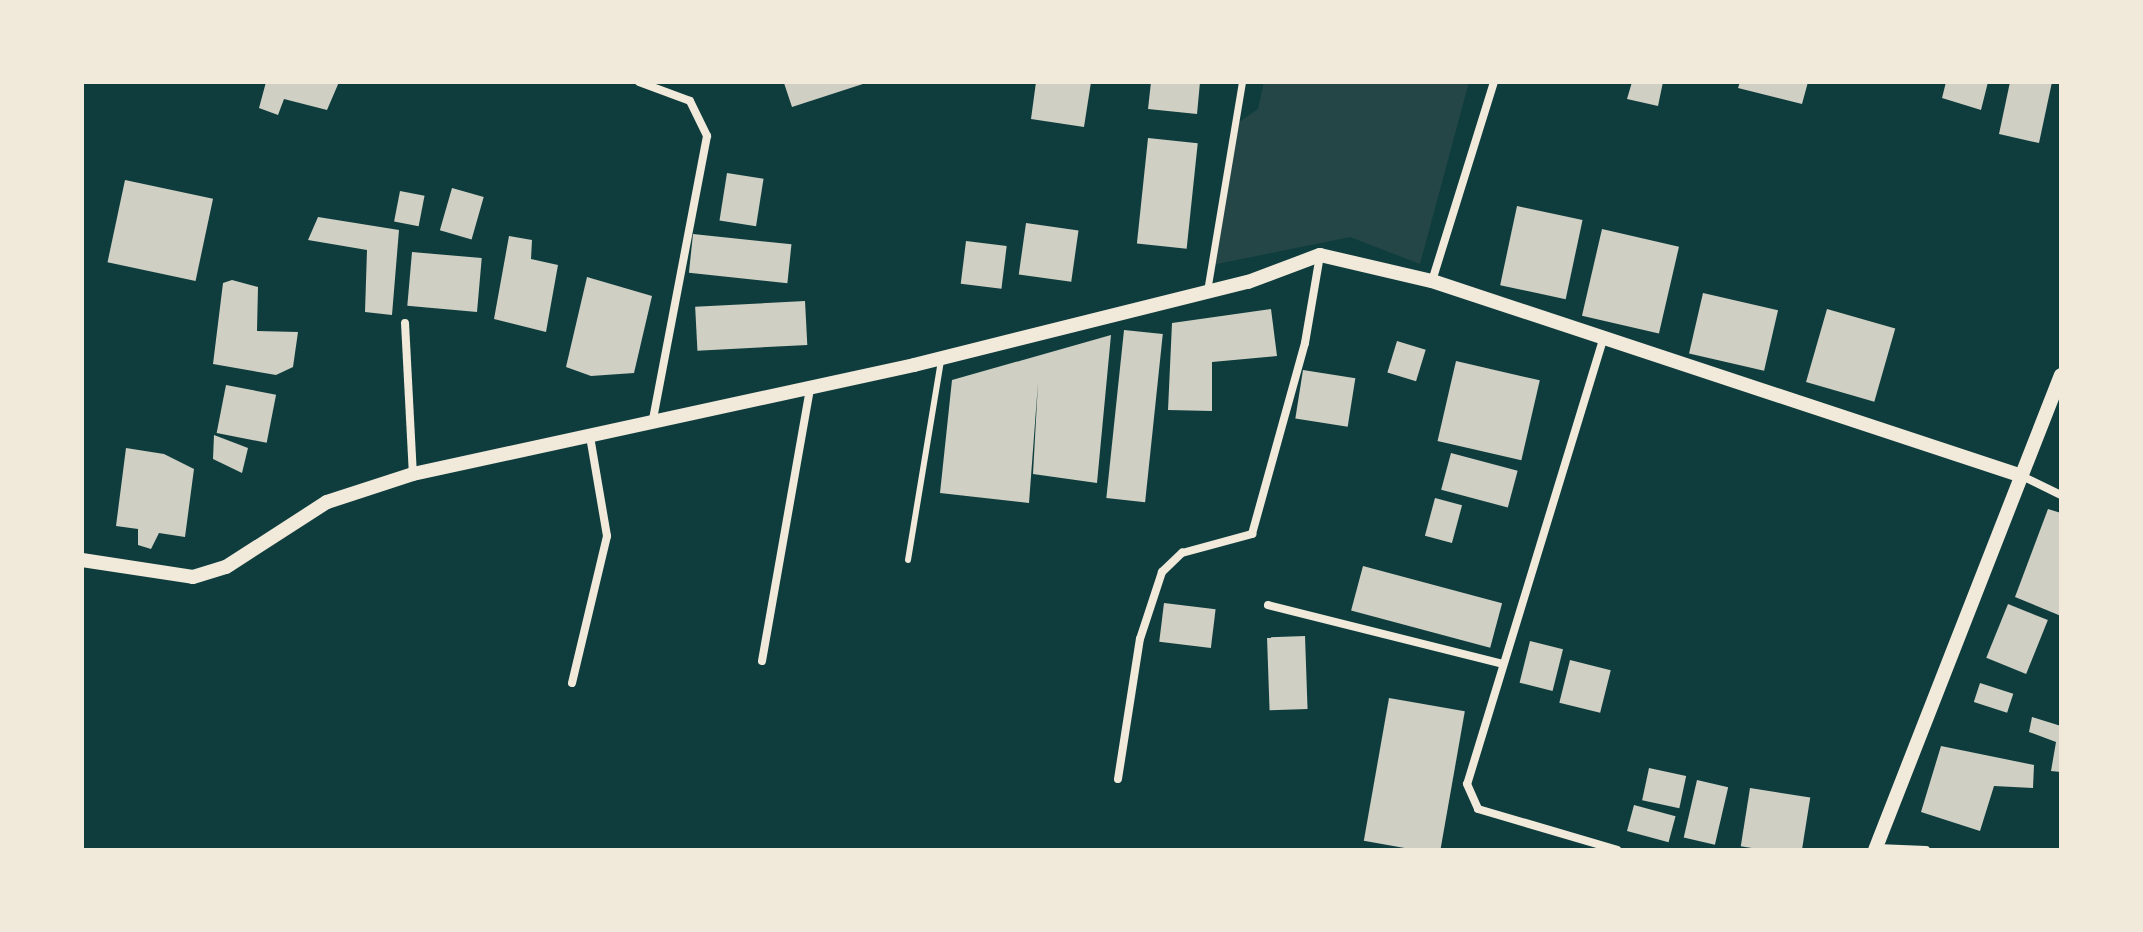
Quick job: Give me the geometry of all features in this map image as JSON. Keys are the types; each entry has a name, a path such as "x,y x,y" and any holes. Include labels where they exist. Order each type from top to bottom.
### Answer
{"street":[{"path":"639,82 690,101 707,136 652,425"},
{"path":"1207,291 1242,82"},
{"path":"1432,281 1494,82"},
{"path":"1118,779 1140,639 1162,572 1182,553 1252,534 1305,343 1320,255"},
{"path":"82,560 193,577 226,567 327,502 413,474 652,425 941,357 1207,291 1320,255 1432,281 1602,343 2022,476 2061,495"},
{"path":"405,323 413,474"},
{"path":"1602,343 1503,664 1468,798 1478,809 1617,850"},
{"path":"1926,850 1876,849 2061,375"},
{"path":"762,661 810,388"},
{"path":"572,683 607,536 590,437"},
{"path":"1268,605 1503,664"}],"lane":[{"path":"908,560 941,357"}],"shaded area":[{"path":"1264,82 1469,82 1420,264 1350,237 1212,265 1232,127 1258,109"}],"building":[{"path":"266,82 339,82 327,110 284,99 278,115 259,108"},
{"path":"789,82 869,82 792,107 784,83"},
{"path":"1036,82 1091,82 1084,127 1031,119"},
{"path":"1151,82 1200,82 1197,114 1148,109"},
{"path":"1632,82 1663,82 1658,106 1627,99"},
{"path":"1740,82 1808,82 1802,104 1738,88"},
{"path":"1946,82 1988,82 1981,110 1942,98"},
{"path":"2010,82 2052,82 2039,143 1999,134"},
{"path":"1148,138 1198,143 1187,249 1137,243"},
{"path":"727,173 764,179 756,226 719,220"},
{"path":"125,180 213,199 196,281 108,262"},
{"path":"452,188 484,197 472,239 440,230"},
{"path":"400,191 425,196 419,226 394,221"},
{"path":"1517,206 1583,220 1566,299 1500,285"},
{"path":"318,217 399,230 392,315 365,312 367,250 308,240"},
{"path":"1026,223 1078,230 1071,282 1019,274"},
{"path":"1602,229 1679,247 1659,333 1582,316"},
{"path":"693,234 791,244 787,283 689,273"},
{"path":"509,236 532,240 531,259 558,265 546,332 494,319"},
{"path":"966,241 1007,246 1001,289 961,284"},
{"path":"412,252 482,258 477,312 407,306"},
{"path":"587,277 652,296 634,373 591,376 566,367"},
{"path":"232,280 258,287 257,331 298,332 293,367 276,375 213,364 223,283"},
{"path":"1703,293 1778,310 1764,371 1689,353"},
{"path":"805,301 807,345 697,351 695,307"},
{"path":"1271,309 1277,356 1212,362 1212,411 1168,410 1172,323"},
{"path":"1827,309 1895,329 1874,402 1806,382"},
{"path":"1124,330 1163,334 1145,502 1106,498"},
{"path":"1111,335 1097,483 1033,474 1038,383 1029,503 940,493 952,380"},
{"path":"1397,341 1426,350 1416,381 1387,373"},
{"path":"1456,361 1540,380 1521,460 1438,441"},
{"path":"1303,370 1355,378 1348,427 1295,418"},
{"path":"226,385 276,395 267,443 217,433"},
{"path":"214,435 248,448 242,473 213,459"},
{"path":"126,448 164,454 194,469 185,537 159,533 151,549 138,545 138,529 116,526"},
{"path":"1451,453 1518,471 1508,508 1441,490"},
{"path":"1435,498 1462,505 1452,543 1425,536"},
{"path":"2048,509 2061,513 2061,616 2015,597"},
{"path":"1363,566 1502,603 1490,648 1351,610"},
{"path":"1164,603 1216,609 1211,648 1159,642"},
{"path":"2008,604 2048,620 2026,674 1986,658"},
{"path":"1305,636 1308,709 1270,710 1267,637"},
{"path":"1530,641 1563,649 1553,691 1520,683"},
{"path":"1570,660 1611,670 1600,713 1559,703"},
{"path":"1980,683 2013,694 2007,713 1974,702"},
{"path":"1389,698 1465,711 1440,850 1416,850 1364,841"},
{"path":"2032,717 2061,726 2061,772 2051,771 2056,742 2029,732"},
{"path":"1941,746 2034,765 2033,788 1994,786 1980,831 1921,812"},
{"path":"1649,768 1686,776 1679,808 1642,800"},
{"path":"1697,780 1728,787 1715,845 1684,837"},
{"path":"1750,788 1810,798 1802,850 1741,846"},
{"path":"1634,805 1676,816 1669,842 1627,831"}]}
